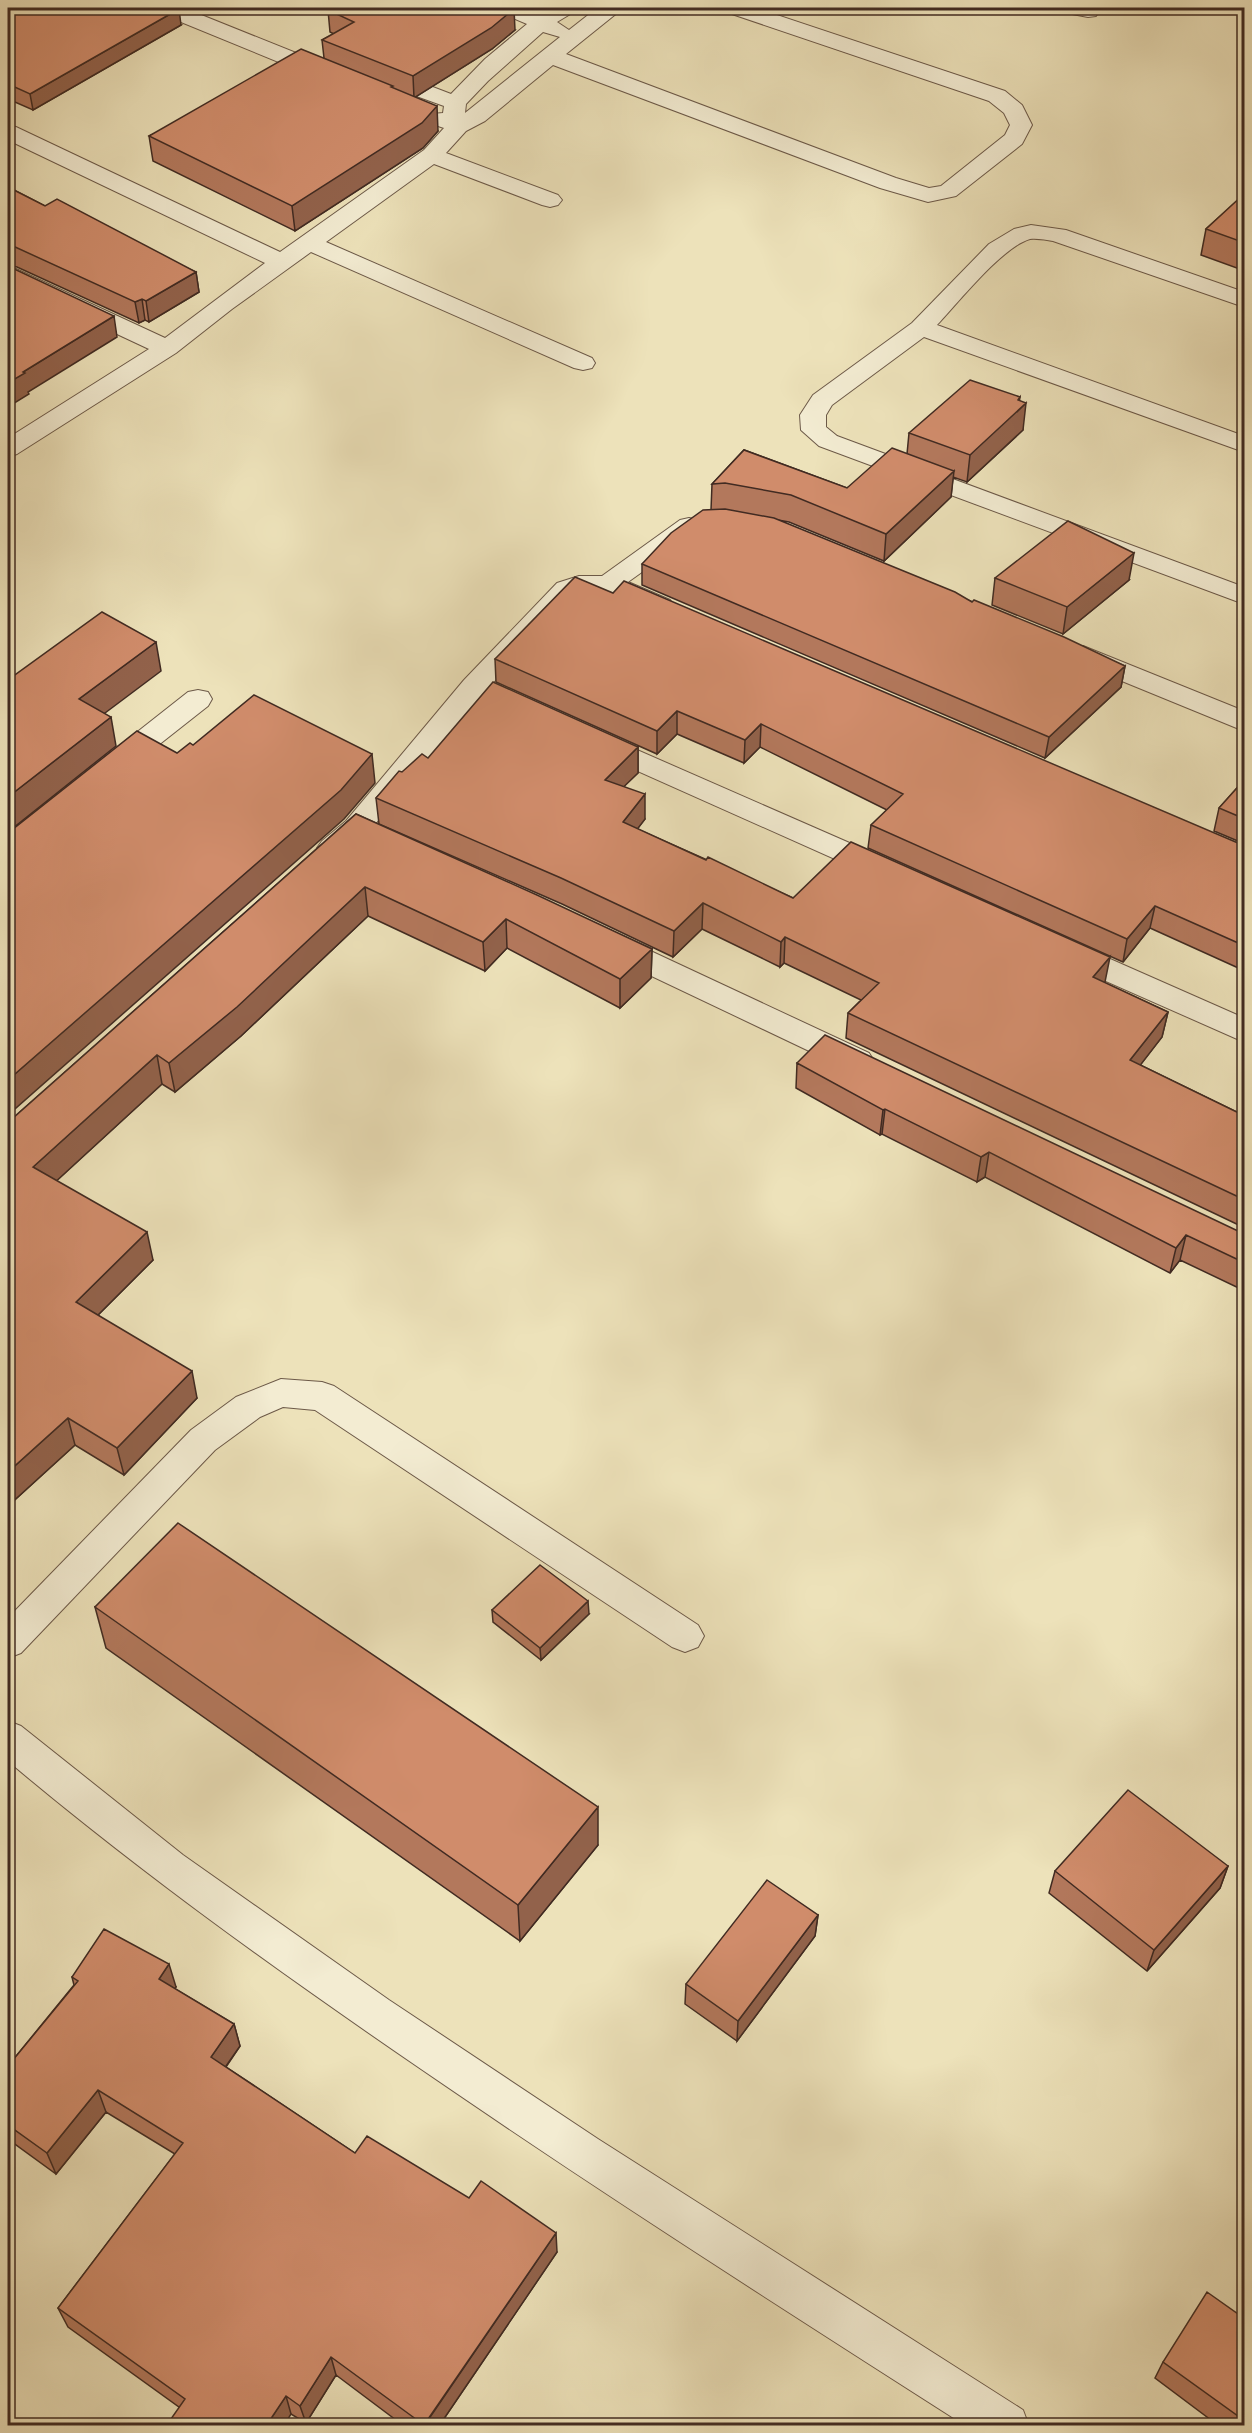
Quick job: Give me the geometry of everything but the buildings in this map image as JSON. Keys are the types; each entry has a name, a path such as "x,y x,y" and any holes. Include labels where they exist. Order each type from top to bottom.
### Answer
{"street":[{"path":"167,8 344,70 214,8"},
{"path":"509,8 573,37"},
{"path":"8,449 167,348 281,262 432,155 481,73 541,23 564,8"},
{"path":"365,79 456,114 477,116 609,8"},
{"path":"550,56 888,183 928,195 948,191 1014,139 1021,125 1014,110 997,96 737,8"},
{"path":"8,132 281,262"},
{"path":"432,155 550,200"},
{"path":"1245,300 1058,236 1042,232 1024,233 1003,242 921,328 822,400 813,415 814,430 828,441 1245,596"},
{"path":"309,243 583,363"},
{"path":"8,274 167,348"},
{"path":"921,328 1245,444"},
{"path":"608,584 696,521 715,520"},
{"path":"311,867 356,828 485,691 567,589 581,582 608,584 686,617"},
{"path":"1056,644 1245,722"},
{"path":"89,785 198,699"},
{"path":"572,730 908,880"},
{"path":"356,828 388,842"},
{"path":"582,929 881,1072"},
{"path":"1038,939 1245,1031"},
{"path":"8,1642 203,1440 248,1407 281,1393 322,1396 685,1636"},
{"path":"8,1738 168,1867 399,2029 716,2242 1007,2426"}]}
